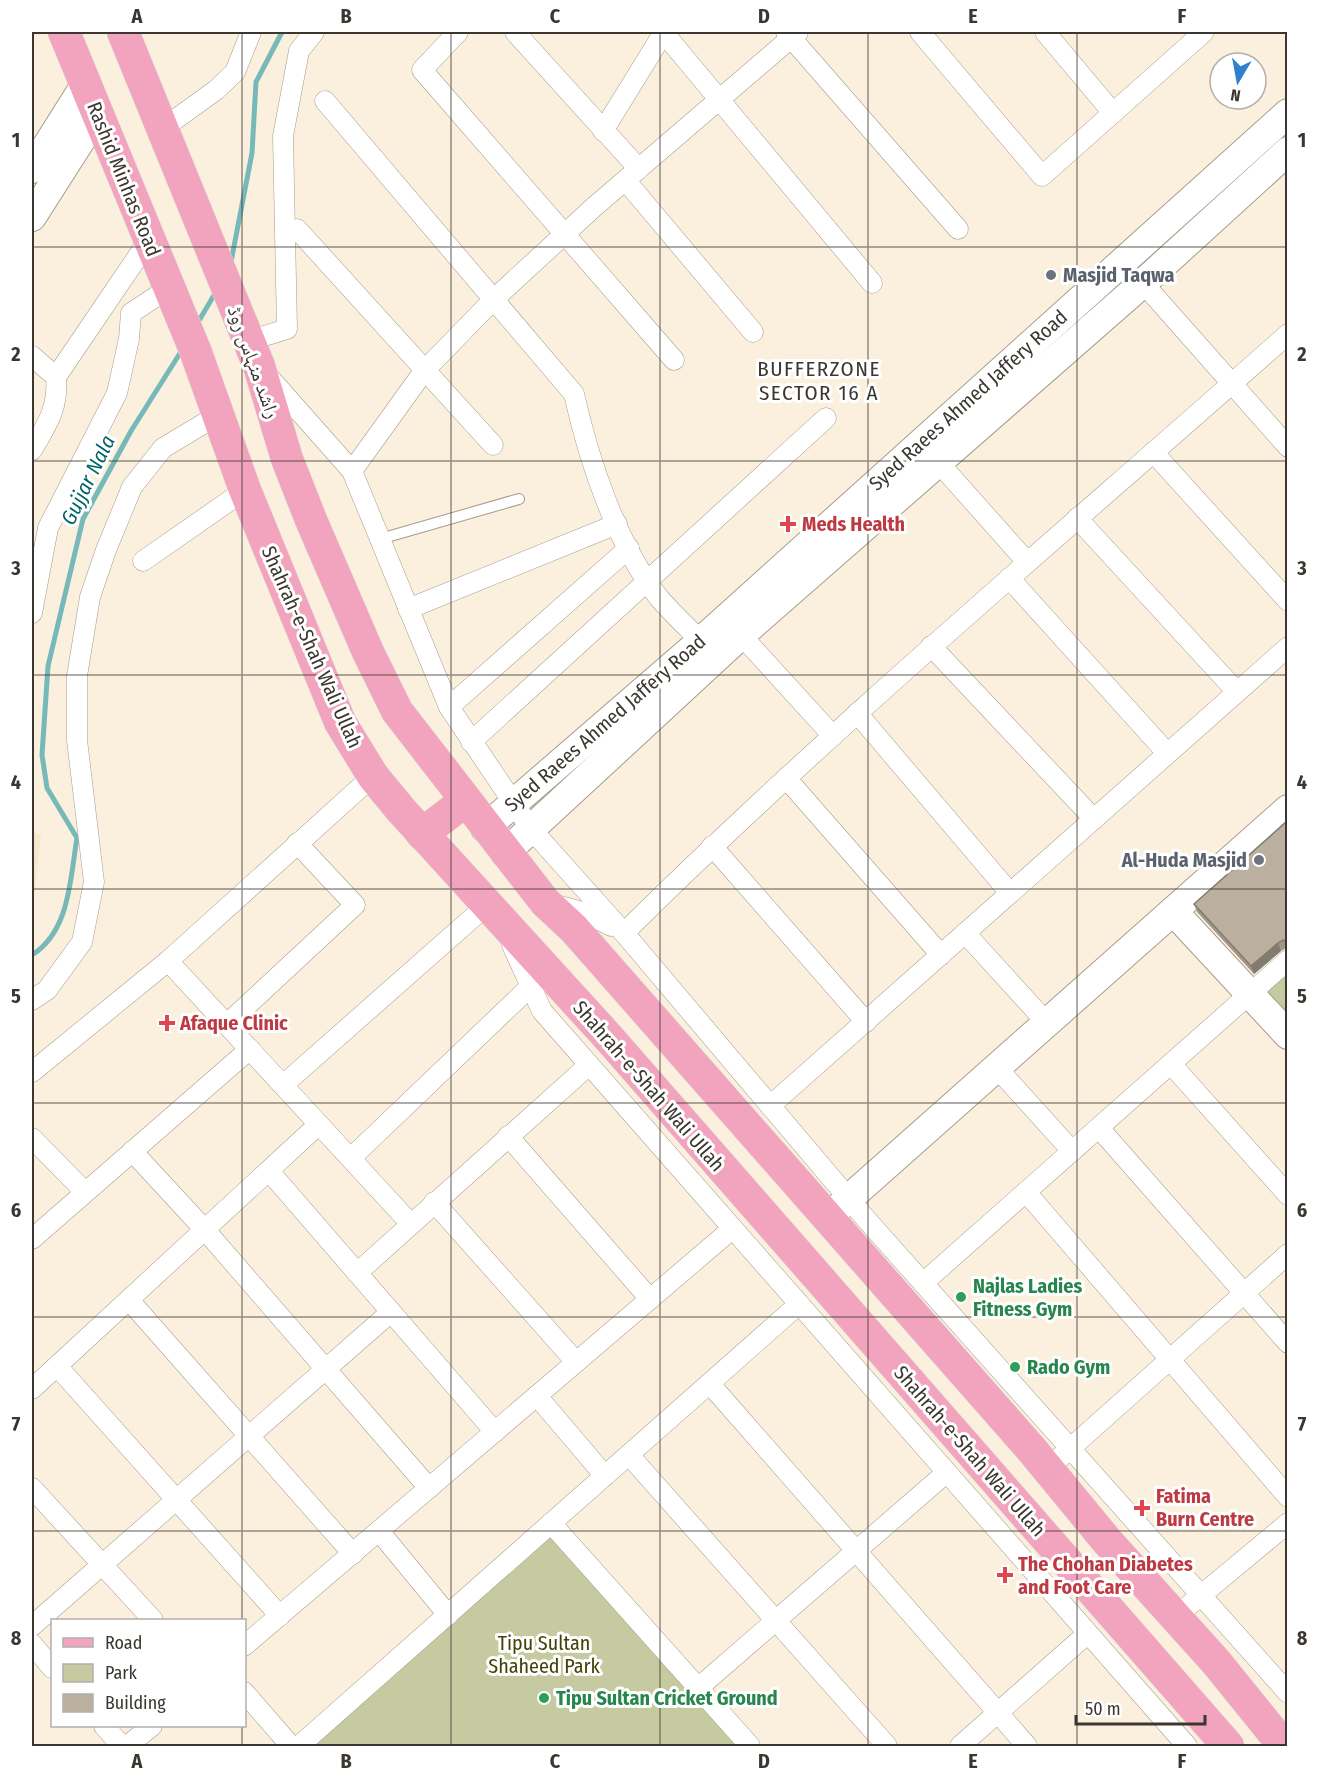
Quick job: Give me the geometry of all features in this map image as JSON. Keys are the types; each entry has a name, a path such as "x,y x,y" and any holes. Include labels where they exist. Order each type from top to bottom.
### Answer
{"main road":[{"name":"Rashid Minhas Road","path":"64,32 190,338"},
{"path":"124,33 162,129"},
{"path":"32,169 85,85"},
{"name":"Syed Raees Ahmed Jaffery Road","path":"485,828 701,641 1287,113"},
{"path":"32,217 97,115"},
{"name":"راشد منہاس روڈ","path":"162,129 254,353 287,459 364,641 398,711 465,801"},
{"name":"Syed Raees Ahmed Jaffery Road","path":"505,853 741,635 1143,283 1287,152"},
{"name":"Shahrah-e-Shah Wali Ullah","path":"190,338 245,490 340,722 373,776 422,834 616,1045 1228,1746"},
{"path":"422,834 465,801 545,902 574,929 838,1208 942,1327 1039,1460 1107,1541 1216,1662 1284,1746"},
{"path":"838,1208 1287,809"},
{"path":"1173,911 1287,1035"},
{"path":"996,1481 1039,1460"},
{"path":"1216,1662 1260,1691 1287,1717"}],"street":[{"path":"162,129 216,90 235,72 251,32"},
{"path":"314,32 299,51 283,136 286,329 254,353 352,471 449,707 512,804 531,829 624,933 770,1106 838,1208 923,1283 942,1327 1068,1447 1202,1594 1287,1693"},
{"path":"458,32 422,70 674,360"},
{"path":"515,32 603,131 632,175 753,332"},
{"path":"603,131 664,32 872,283"},
{"path":"920,32 1042,176 1113,113 1193,35"},
{"path":"1045,32 1113,113"},
{"path":"352,471 424,370 493,300 563,235 792,34 958,229"},
{"path":"326,101 574,394 584,438 617,524 629,548 659,597 701,641"},
{"path":"297,229 493,445"},
{"path":"32,450 54,413 58,395 56,377 149,240"},
{"path":"1143,283 1287,447"},
{"path":"32,613 48,528 117,393 129,339 131,314 169,288"},
{"path":"624,933 711,846 931,646 1287,334"},
{"path":"32,356 56,377"},
{"path":"32,1000 47,990 82,942 94,882 77,740 77,676 90,597 106,550 132,487 163,448 218,415"},
{"path":"471,742 826,418"},
{"path":"1154,452 1287,601"},
{"path":"939,463 1027,562"},
{"path":"142,561 245,490"},
{"path":"1077,518 1237,692"},
{"path":"408,609 617,524"},
{"path":"449,707 629,548"},
{"path":"1009,578 1167,753"},
{"path":"741,635 832,736"},
{"path":"931,646 1094,819"},
{"path":"770,1106 1287,647"},
{"path":"857,713 1010,893"},
{"path":"32,1071 168,961 373,776"},
{"path":"786,778 940,955"},
{"path":"226,1024 355,905 297,843"},
{"path":"711,846 866,1022"},
{"path":"545,902 586,913 624,933"},
{"path":"283,1085 494,913 532,985 542,1011 1187,1746"},
{"path":"965,933 1047,1023"},
{"path":"923,1283 1287,960"},
{"path":"168,961 410,1223"},
{"path":"351,1158 532,985"},
{"path":"32,1239 250,1049"},
{"path":"1171,1064 1287,1195"},
{"path":"357,1273 410,1223 589,1065"},
{"path":"996,1068 1072,1151"},
{"path":"32,1389 319,1124"},
{"path":"1099,1128 1287,1343"},
{"path":"508,1136 650,1299"},
{"path":"32,1138 85,1192"},
{"path":"132,1151 205,1230 429,1488"},
{"path":"269,1171 495,1432"},
{"path":"1026,1192 1287,1497"},
{"path":"434,1202 576,1362"},
{"path":"246,1644 732,1229"},
{"path":"1039,1460 1068,1447 1287,1254"},
{"path":"129,1300 352,1554"},
{"path":"299,1746 798,1305"},
{"path":"32,1626 391,1312"},
{"path":"57,1366 280,1616"},
{"path":"710,1384 1027,1746"},
{"path":"537,1396 605,1476"},
{"path":"629,1455 887,1746"},
{"path":"698,1688 946,1473"},
{"path":"32,1488 152,1619"},
{"path":"1107,1541 1132,1518"},
{"path":"551,1523 750,1746"},
{"path":"1175,1617 1287,1523"},
{"path":"379,1532 448,1615"},
{"path":"960,1746 1087,1634"},
{"path":"32,1644 51,1667"},
{"path":"246,1694 291,1746"},
{"path":"106,1727 123,1746"},
{"path":"127,1746 150,1727"}],"lane":[{"path":"380,539 519,499"}],"shaded area":[{"path":"32,830 41,836 32,917"}],"green space":[{"path":"1287,960 1287,1035 1250,994"},
{"name":"Tipu Sultan Shaheed Park","path":"551,1523 750,1746 299,1746"}],"building":[{"name":"Al-Huda Masjid","path":"1287,821 1287,942 1283,940 1278,943 1251,966 1194,904"}],"waterway":[{"name":"Gujjar Nala","path":"230,267 252,153 256,82 282,32"},
{"name":"Gujjar Nala","path":"197,324 217,290"},
{"name":"Gujjar Nala","path":"32,955 45,945 61,918 70,887 77,838 47,788 42,755 48,666 83,519 131,431 182,350"}],"place":[{"name":"Masjid Taqwa","path":"1051,275"},
{"name":"Meds Health","path":"788,524"},
{"name":"Al-Huda Masjid","path":"1259,860"},
{"name":"Afaque Clinic","path":"167,1023"},
{"name":"Najlas Ladies Fitness Gym","path":"961,1297"},
{"name":"Rado Gym","path":"1015,1367"},
{"name":"Fatima Burn Centre","path":"1142,1508"},
{"name":"The Chohan Diabetes and Foot Care","path":"1005,1575"},
{"name":"Tipu Sultan Cricket Ground","path":"544,1698"}],"district":[{"name":"BUFFERZONE SECTOR 16 A","path":"819,381"}]}
